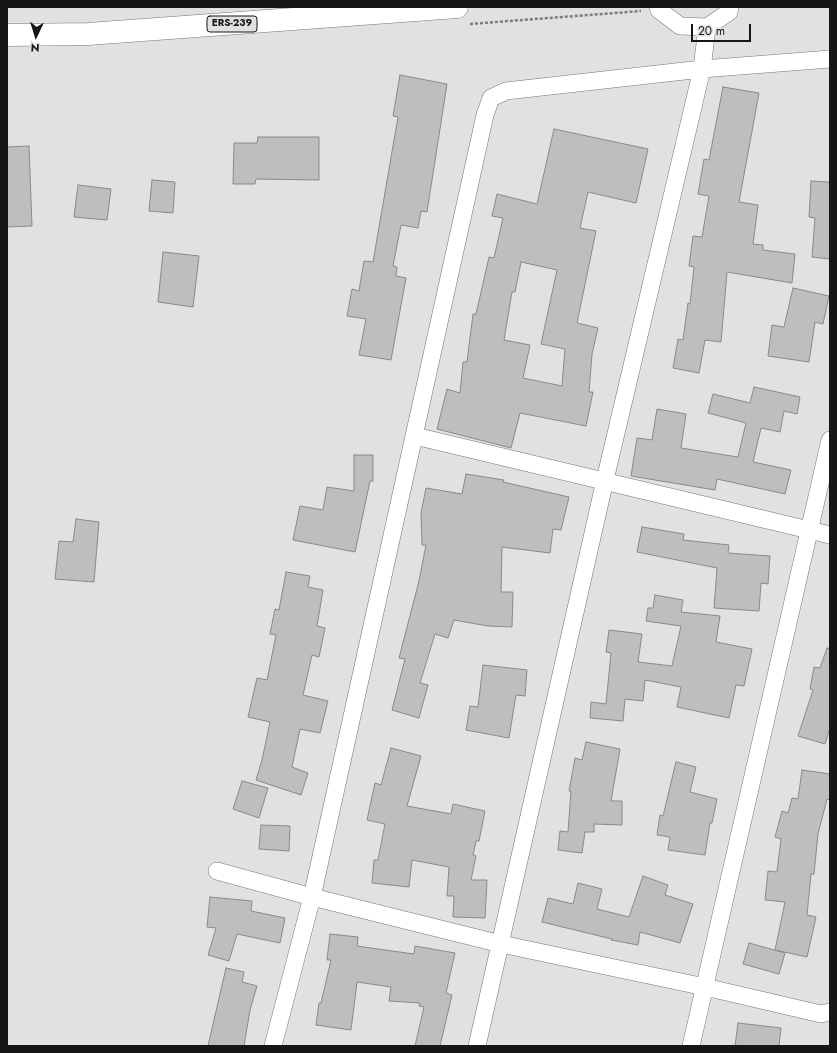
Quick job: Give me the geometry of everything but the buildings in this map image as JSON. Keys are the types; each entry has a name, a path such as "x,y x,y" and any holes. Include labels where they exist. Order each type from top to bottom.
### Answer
{"main road":[{"name":"ERS-239","path":"7,35 88,34 458,7"}],"street":[{"path":"658,7 659,10 680,26 707,27 729,12 730,7"},
{"path":"477,1046 605,480 702,69 707,27"},
{"path":"273,1046 312,897 485,115 491,98 506,91 702,69 830,59"},
{"path":"415,436 811,529 830,535"},
{"path":"691,1046 811,529 830,440"},
{"path":"217,871 312,897 501,944 705,987 821,1014 830,1012"}]}
